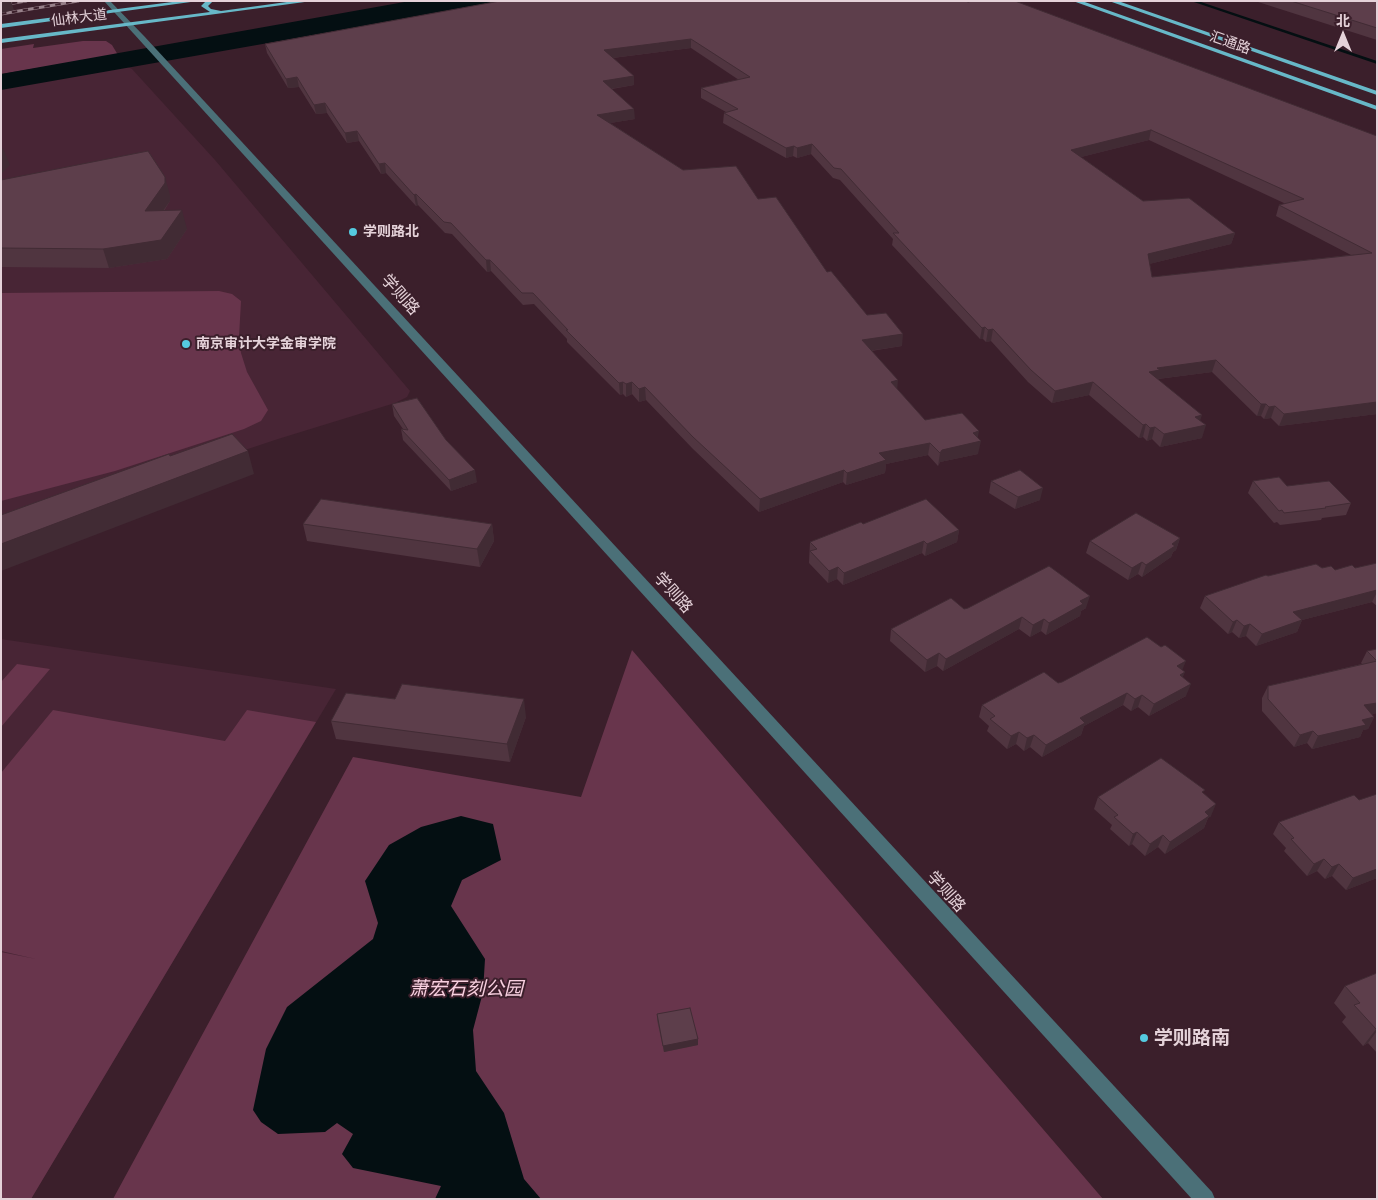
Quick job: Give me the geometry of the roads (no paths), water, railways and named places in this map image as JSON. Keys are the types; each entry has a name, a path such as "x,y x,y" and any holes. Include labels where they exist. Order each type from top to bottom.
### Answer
{"main road":[{"name":"仙林大道","path":"1,26 195,1"},
{"path":"210,1 204,6 209,10 226,14"},
{"name":"仙林大道","path":"1,41 226,14 309,1"},
{"name":"汇通路","path":"1076,1 1377,108"},
{"name":"汇通路","path":"1112,1 1377,93"},
{"path":"24,23 36,26 36,30 24,37"}],"street":[{"name":"学则路","path":"107,1 1205,1199"}],"waterway":[{"path":"1193,1 1377,63"}],"railway":[{"path":"1,5 26,1"},
{"path":"1,14 78,1"}],"place":[{"name":"学则路北","path":"353,232"},
{"name":"南京审计大学金审学院","path":"186,344"},
{"name":"学则路南","path":"1144,1038"}],"park label":[{"name":"萧宏石刻公园","path":"466,989"}]}
